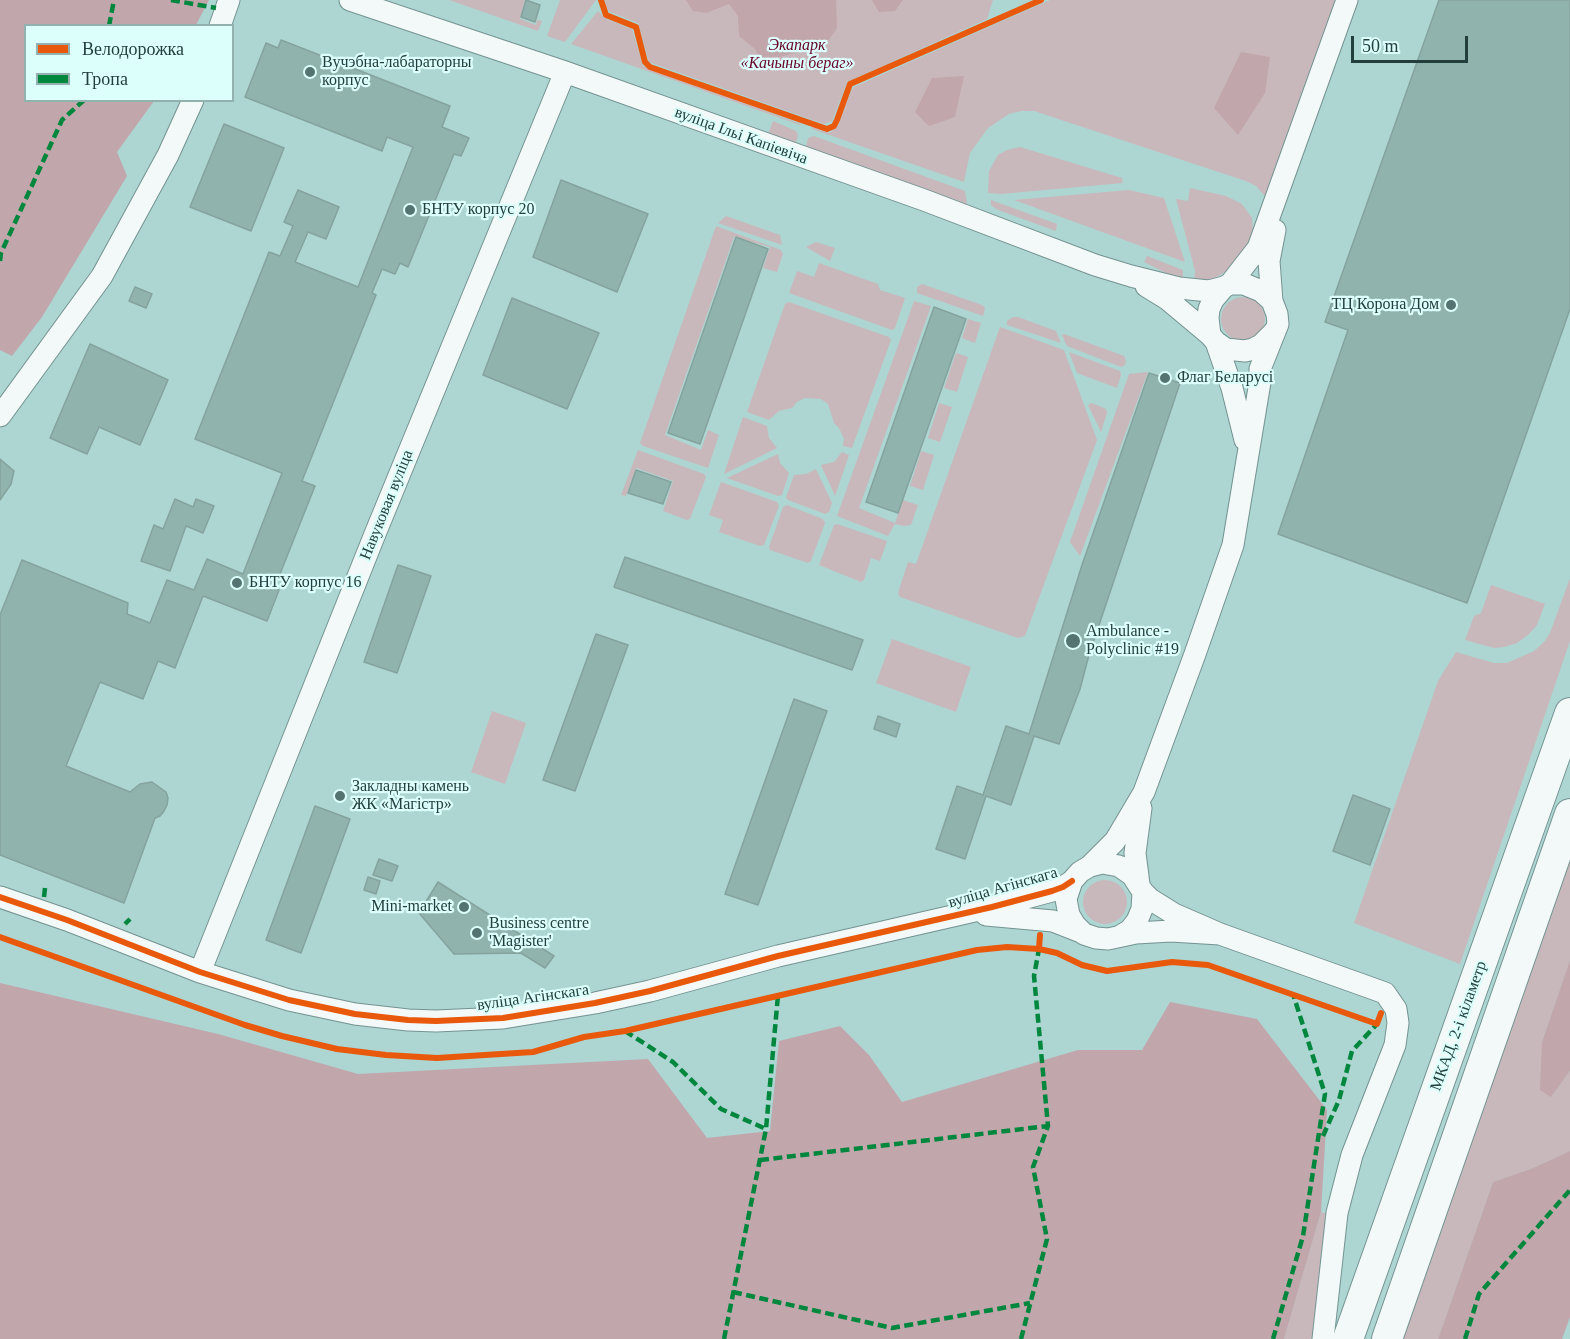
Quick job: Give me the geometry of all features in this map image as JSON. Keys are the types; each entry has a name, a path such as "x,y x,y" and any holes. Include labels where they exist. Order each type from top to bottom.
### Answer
{"highway":[{"name":"МКАД, 2-і кіламетр","path":"1348,1339 1570,713"},
{"name":"МКАД, 2-і кіламетр","path":"1387,1339 1570,814"}],"street":[{"path":"221,24 229,0"},
{"name":"вуліца Ільі Капіевіча","path":"350,0 565,72 1131,276 1190,290 1209,291 1227,285"},
{"path":"1245,465 1246,450 1240,416 1213,338 1208,318 1209,309 1213,300 1258,248 1347,0"},
{"name":"Навуковая вуліца","path":"200,972 375,534 565,72"},
{"path":"0,416 102,276 168,155 192,102"},
{"path":"1220,934 1171,931 1108,939 1096,938 1084,934 1075,925 1069,915 1066,899 1072,881 1115,841 1143,792 1196,654 1233,545 1260,382 1260,369 1278,324 1272,301 1269,261 1272,240 1289,183 1291,159"},
{"name":"вуліца Ільі Капіевіча","path":"1131,276 1167,299 1213,338"},
{"path":"1227,285 1253,286 1272,301"},
{"path":"1213,338 1226,349 1245,351 1261,345 1274,332"},
{"path":"1120,936 1130,930 1142,909 1135,853 1143,792"},
{"path":"1090,866 1102,863 1119,866 1131,875 1141,888 1174,914 1220,934 1384,993 1396,1009 1398,1023 1395,1045 1352,1155 1338,1213 1323,1339"},
{"name":"вуліца Агінскага","path":"0,897 200,972 289,1000 355,1014 423,1021 503,1018 651,991 778,956 964,914 1063,888 1072,881"},
{"name":"вуліца Агінскага","path":"964,914 1053,921 1084,934"}],"green space":[{"path":"449,0 525,0 520,19 536,25 537,20 542,21 538,31"},
{"path":"560,0 596,0 565,42 547,36"},
{"name":"Экапарк «Качыны бераг»","path":"605,0 993,0 987,19 847,82 832,121 824,124 649,62 638,23 610,12"},
{"path":"1050,0 1337,0 1269,195 1265,196 1256,186 1246,181 1034,111 1009,114 988,128 970,153 964,182 812,129 812,127 830,133 839,124 854,87"},
{"path":"598,11 606,19 632,29 643,66 801,124 571,44"},
{"path":"773,121 796,131 798,135 796,143 768,134"},
{"path":"814,136 965,191 967,204 806,147 808,138"},
{"path":"1020,147 1122,178 1123,183 1001,194 988,193 989,171 998,155"},
{"path":"1190,188 1226,196 1242,204 1252,218 1253,233 1250,246 1232,268 1206,283 1194,283 1195,271 1176,199 1188,201"},
{"path":"1129,190 1164,198 1185,262 1014,200"},
{"path":"991,200 1057,224 1056,231 998,210 991,205"},
{"path":"726,216 780,235 782,245 718,223"},
{"path":"716,226 781,250 783,254 777,272 763,268 770,247 734,237 665,435 701,450 708,430 719,435 708,468 640,443"},
{"path":"816,242 835,248 830,261 806,247"},
{"path":"1147,256 1183,270 1183,282 1144,262"},
{"path":"819,263 878,284 880,290 905,298 895,328 892,330 789,293 797,271 814,277"},
{"path":"922,284 982,305 985,308 983,316 917,293 917,287"},
{"path":"1243,297 1258,304 1265,319 1258,334 1243,341 1228,334 1221,319 1228,304"},
{"path":"914,301 931,306 859,508 895,523 903,500 918,505 911,525 895,524 888,536 837,516"},
{"path":"789,302 889,337 891,340 852,448 843,446 844,439 834,423 828,404 821,399 805,398 792,408 779,411 769,420 747,412 785,304"},
{"path":"1013,317 1056,331 1061,343 1007,325 1007,321"},
{"path":"968,319 981,323 975,343 962,338"},
{"path":"1000,327 1064,350 1097,440 1025,636 1018,638 900,597 898,593 908,562 916,564"},
{"path":"1062,335 1124,356 1125,365 1121,367 1067,346"},
{"path":"1069,352 1120,371 1117,388 1077,373"},
{"path":"956,353 968,357 957,392 944,388"},
{"path":"1148,372 1080,556 1070,542 1129,374"},
{"path":"939,403 952,407 940,442 928,438"},
{"path":"1092,403 1106,409 1107,413 1101,432 1088,405"},
{"path":"743,417 767,426 769,438 777,448 724,474"},
{"path":"638,450 704,474 706,477 690,519 687,520 663,511 673,481 636,468 626,496 621,495"},
{"path":"921,451 934,455 923,490 910,486"},
{"path":"842,452 849,455 835,496 821,465 834,462"},
{"path":"778,454 780,463 789,473 782,495 778,496 727,478"},
{"path":"816,469 832,503 829,512 825,514 788,500 786,497 794,475 806,474"},
{"path":"721,482 777,502 779,506 764,545 760,546 719,532 723,520 709,515"},
{"path":"787,505 823,519 825,523 811,561 808,563 770,550 769,547 783,507"},
{"path":"837,524 887,541 880,561 871,558 864,580 861,582 819,565 834,525"},
{"path":"1570,578 1570,641 1460,964 1354,923 1438,681 1456,652 1494,663 1507,663 1534,651 1550,633"},
{"path":"1491,585 1545,604 1537,625 1517,643 1494,648 1465,640 1474,616 1481,613"},
{"path":"892,639 971,667 956,712 876,683"},
{"path":"492,711 526,723 505,784 471,772"},
{"path":"1570,859 1570,960 1542,1042 1551,1097 1570,1071 1570,1151 1533,1168 1493,1182 1438,1339 1400,1339"},
{"path":"1105,880 1121,886 1127,902 1121,918 1105,924 1089,918 1083,902 1089,886"},
{"path":"1321,1212 1329,1214 1318,1339 1284,1339"}],"shaded area":[{"path":"0,0 209,0 197,24 24,24 24,102 153,102 117,152 127,176 42,317 12,356 0,350"},
{"path":"686,0 836,0 837,28 826,44 780,57 759,57 755,49 739,36 738,16 729,4 706,13 693,11"},
{"path":"872,0 903,0 895,11 879,12"},
{"path":"1241,52 1270,57 1265,93 1238,135 1214,108"},
{"path":"964,76 955,117 929,126 915,112 932,78"},
{"path":"1570,960 1570,1071 1551,1097 1540,1090 1542,1042"},
{"path":"0,983 218,1034 358,1074 648,1059 707,1138 770,1131 779,1041 840,1026 869,1055 902,1102 1078,1050 1142,1050 1170,1002 1257,1019 1327,1110 1321,1212 1284,1339 0,1339"},
{"path":"1570,1151 1570,1317 1562,1339 1438,1339 1493,1182 1533,1168"}],"building":[{"path":"526,0 540,5 535,22 521,17"},
{"name":"ТЦ Корона Дом","path":"1439,0 1570,0 1570,309 1467,603 1278,534 1348,330 1325,322"},
{"path":"281,40 450,106 442,127 469,138 461,156 454,154 408,267 400,263 395,274 382,269 372,293 376,295 302,481 315,486 274,589 279,590 267,621 203,596 175,668 158,661 143,699 100,682 66,766 130,792 140,784 152,782 166,792 168,798 164,811 155,818 124,903 0,855 0,615 22,560 128,603 127,614 150,623 167,580 194,590 207,559 243,574 282,473 195,439 269,252 280,256 293,226 284,222 298,190 339,207 326,239 308,232 295,262 358,287 413,147 387,137 382,151 245,97 266,43 278,48"},
{"path":"224,124 284,148 251,231 190,207"},
{"path":"561,180 648,214 617,292 533,257"},
{"path":"736,237 768,249 700,444 668,433"},
{"path":"135,287 152,294 146,308 129,301"},
{"path":"512,298 599,333 567,409 483,375"},
{"path":"934,307 966,319 898,513 866,502"},
{"path":"90,344 168,380 140,445 99,427 87,454 50,438"},
{"path":"1149,373 1180,383 1089,655 1080,689 1059,744 1034,736 1011,805 986,796 965,859 936,849 957,786 983,795 1006,726 1029,734 1082,565"},
{"path":"0,459 14,471 11,484 0,500"},
{"path":"636,470 671,482 663,504 628,493"},
{"path":"175,499 193,507 196,499 214,506 203,533 186,526 170,571 141,561 154,525 163,529"},
{"path":"625,557 863,640 852,670 614,587"},
{"path":"398,565 431,576 397,673 364,662"},
{"path":"596,634 628,645 575,791 543,780"},
{"path":"794,699 827,711 758,905 725,894"},
{"path":"878,716 900,724 896,737 874,729"},
{"path":"1353,795 1390,809 1370,865 1333,851"},
{"path":"315,806 350,819 301,953 266,940"},
{"path":"379,859 398,866 392,881 373,875"},
{"path":"368,877 380,881 376,894 364,890"},
{"name":"Business centre 'Magister'","path":"438,882 554,956 545,968 521,953 454,954 419,913"}],"marked path":[{"path":"109,24 114,0"},
{"path":"171,0 216,8"},
{"path":"0,261 1,253 62,120 82,102"},
{"path":"44,897 45,888"},
{"path":"125,924 130,919"},
{"path":"1021,1339 1047,1239 1033,1167 1048,1126 1034,976 1039,949"},
{"path":"1273,1339 1303,1236 1325,1094 1293,994"},
{"path":"724,1339 766,1129 778,995"},
{"path":"1323,1136 1339,1100 1352,1051 1377,1024"},
{"path":"625,1031 673,1062 721,1109 766,1129"},
{"path":"760,1160 1048,1126"},
{"path":"1465,1339 1479,1294 1570,1190"},
{"path":"733,1292 892,1328 1030,1303"}],"cycle path":[{"path":"601,0 606,15 636,27 645,62 650,67 827,129 834,126 850,84 1041,0"},
{"path":"0,897 67,920 200,972 289,1000 355,1014 436,1021 503,1018 595,1003 650,991 778,956 992,907 1052,891 1072,881"},
{"path":"0,937 245,1025 282,1036 337,1049 437,1058 533,1052 584,1037 625,1031 977,950 1007,947 1039,949 1040,935"},
{"path":"1039,949 1057,953 1082,965 1107,971 1172,962 1208,965 1377,1024 1381,1013"}],"place":[{"name":"Вучэбна-лабараторны корпус","path":"310,72"},
{"name":"БНТУ корпус 20","path":"410,210"},
{"name":"ТЦ Корона Дом","path":"1451,305"},
{"name":"Флаг Беларусі","path":"1165,378"},
{"name":"БНТУ корпус 16","path":"237,583"},
{"name":"Ambulance - Polyclinic #19","path":"1073,641"},
{"name":"Закладны камень ЖК «Магістр»","path":"340,796"},
{"name":"Mini-market","path":"464,907"},
{"name":"Business centre 'Magister'","path":"477,933"}]}
